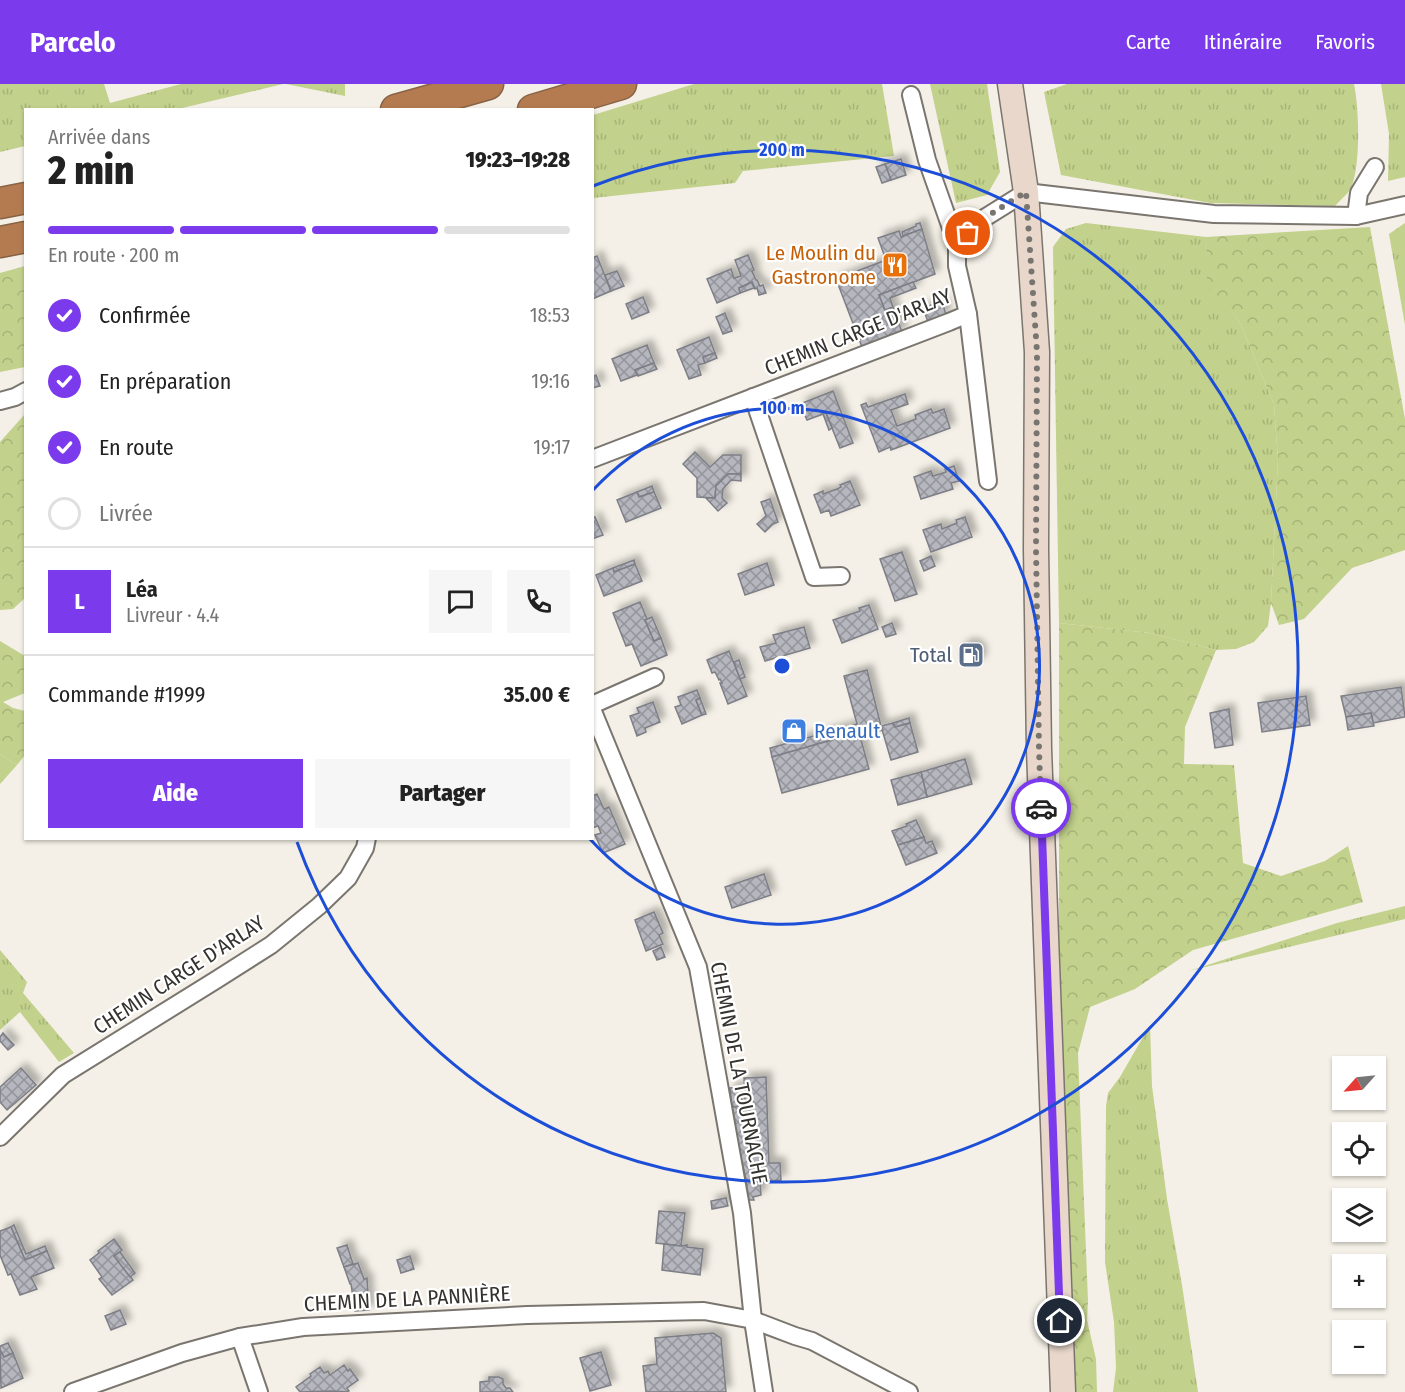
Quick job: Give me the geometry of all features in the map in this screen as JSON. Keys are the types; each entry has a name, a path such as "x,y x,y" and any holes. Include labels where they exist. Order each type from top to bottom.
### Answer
{"highway":[{"path":"403,108 488,84"},
{"path":"540,108 621,84"},
{"path":"0,203 24,198"},
{"path":"0,242 24,237"}],"main road":[{"path":"1010,84 1026,192 1037,352 1036,548 1039,749 1062,1392"}],"street":[{"name":"CHEMIN CARGE D'ARLAY","path":"594,458 968,314 957,266 957,245 927,160 911,95"},
{"path":"1356,216 1359,193 1375,167"},
{"path":"957,245 978,222 1026,192 1214,214 1356,216 1405,205"},
{"path":"968,314 988,481"},
{"path":"0,401 24,392"},
{"name":"CHEMIN CARGE D'ARLAY","path":"753,397 814,577 841,576"},
{"path":"594,706 655,677"},
{"name":"CHEMIN DE LA TOURNACHE","path":"594,712 698,967 742,1213 753,1320 764,1392"},
{"name":"CHEMIN CARGE D'ARLAY","path":"0,1137 63,1076 262,951 319,906 348,878 365,848 367,840"},
{"name":"CHEMIN DE LA PANNIÈRE","path":"73,1392 182,1353 240,1337 303,1327 527,1315 704,1311 753,1320 812,1341 909,1392"},
{"path":"240,1337 259,1392"}],"green space":[{"path":"0,84 104,84 110,103 181,84 283,84 182,108 24,108 24,146 0,152"},
{"path":"286,84 345,84 345,96"},
{"path":"694,84 882,84 894,156 743,171 735,183 594,198 594,115"},
{"path":"930,84 987,84 1000,172 987,195 956,203"},
{"path":"1067,84 1354,84 1358,136 1356,165 1351,188 1335,206 1210,203 1061,175 1044,92"},
{"path":"1381,84 1405,84 1405,177 1388,181 1389,134"},
{"path":"1086,223 1206,237 1208,286 1239,321 1274,404 1278,460 1268,626 1254,642 1236,649 1216,650 1150,633 1059,623 1053,247 1066,229"},
{"path":"1405,223 1405,325 1389,234"},
{"path":"1370,227 1405,419 1405,550 1352,568 1304,619 1279,625 1271,603 1278,460 1274,404 1239,321 1207,286 1206,237"},
{"path":"24,266 24,367 0,372 0,273"},
{"path":"24,415 24,599 13,609 0,610 0,442"},
{"path":"1059,623 1150,633 1216,650 1185,727 1184,764 1234,765 1243,863 1281,876 1325,861 1348,846 1363,902 1193,950 1135,989 1090,1007 1078,1053 1087,1320 1096,1359 1097,1392 1076,1392 1059,987"},
{"path":"0,641 24,655 24,693 3,702 24,711 24,756 17,765 0,754"},
{"path":"0,754 17,765 0,784"},
{"path":"1405,906 1405,919 1189,971 1337,923"},
{"path":"0,950 27,982 23,993 74,1053 59,1062 20,1012 0,1030"},
{"path":"1150,1025 1152,1086 1167,1199 1198,1392 1113,1392 1116,1368 1114,1322 1105,1262 1106,1106 1108,1093 1120,1077"}],"building":[{"path":"901,159 906,175 891,180 885,164"},
{"path":"885,164 891,180 882,183 876,167"},
{"path":"920,223 922,229 903,236 902,232"},
{"path":"922,229 935,274 879,295 885,310 893,307 902,332 862,347 836,279 886,260 878,238 899,231 901,237"},
{"path":"748,255 756,280 760,286 763,285 766,293 759,295 752,282 739,288 740,293 717,303 707,279 731,269 734,278 741,276 735,260"},
{"path":"597,256 611,291 594,298 594,257"},
{"path":"617,271 624,286 611,291 605,275"},
{"path":"752,282 754,288 740,293 739,288"},
{"path":"913,282 916,288 890,298 893,307 885,310 879,295"},
{"path":"643,297 649,312 632,319 626,304"},
{"path":"942,301 946,315 928,322 923,308"},
{"path":"725,313 732,331 723,334 716,317"},
{"path":"709,337 715,353 703,357 705,363 698,365 701,375 689,379 677,350"},
{"path":"647,345 654,363 635,370 637,375 621,381 612,359"},
{"path":"715,353 717,358 705,363 703,357"},
{"path":"654,363 657,369 638,376 635,370"},
{"path":"596,375 600,386 594,388 594,376"},
{"path":"833,391 853,443 840,448 826,413 807,420 800,404"},
{"path":"905,394 908,404 891,410 897,426 916,419 915,415 931,409 933,413 944,409 950,428 891,450 890,447 879,452 861,405 866,403 868,407"},
{"path":"826,413 832,428 829,430 823,414"},
{"path":"695,452 710,467 723,455 741,455 741,474 728,474 716,486 715,498 697,497 697,478 683,464"},
{"path":"954,466 959,481 951,483 953,489 921,499 914,477 931,471 933,476 946,472 945,469"},
{"path":"728,474 741,474 741,481 731,480 723,489 722,498 727,503 718,511 706,498 715,498 716,486"},
{"path":"850,481 860,505 831,516 829,510 821,513 814,495 837,489 841,487 840,485"},
{"path":"652,486 654,492 639,497 637,492"},
{"path":"637,492 639,497 654,492 661,508 626,522 617,500"},
{"path":"770,499 778,522 765,532 757,524 766,516 761,502"},
{"path":"594,517 603,535 594,538"},
{"path":"965,517 972,537 931,552 923,530 941,524 942,529"},
{"path":"902,552 917,594 895,601 880,559"},
{"path":"931,556 935,566 924,571 920,561"},
{"path":"634,560 635,564 614,572 613,568"},
{"path":"767,563 774,585 745,595 738,574"},
{"path":"635,564 642,581 604,596 596,575 613,568 614,572"},
{"path":"640,602 654,641 661,638 667,655 641,666 632,644 626,646 613,613"},
{"path":"869,605 878,629 842,643 833,620 860,611 859,608"},
{"path":"652,617 661,638 654,641 645,620"},
{"path":"892,623 896,634 886,637 882,627"},
{"path":"804,627 810,648 765,661 760,647 776,643 773,635"},
{"path":"970,644 978,647 981,655 978,663 970,666 962,663 959,655 962,647"},
{"path":"729,651 747,696 728,704 720,683 722,683 715,672 712,673 707,660"},
{"path":"739,660 745,677 740,679 734,662"},
{"path":"867,670 881,726 772,757 770,748 857,724 844,676"},
{"path":"1401,687 1405,717 1373,723 1371,713 1346,717 1341,696"},
{"path":"697,690 700,698 696,700 702,715 682,724 675,707 681,705 678,697"},
{"path":"1306,696 1310,725 1262,732 1258,703"},
{"path":"700,698 706,714 702,715 696,700"},
{"path":"653,702 660,722 645,728 646,732 637,736 630,716 639,713 637,708"},
{"path":"1229,709 1233,745 1215,748 1210,713"},
{"path":"1371,713 1374,726 1348,730 1346,717"},
{"path":"909,718 910,723 895,727 893,723"},
{"path":"893,723 895,727 910,723 918,752 891,760 881,726"},
{"path":"881,726 883,730 860,736 869,769 782,793 772,757"},
{"path":"965,759 972,784 927,797 921,772"},
{"path":"921,772 927,797 898,805 891,780"},
{"path":"597,794 604,809 609,807 625,844 603,853 595,835 601,833 598,826 594,827 594,795"},
{"path":"916,820 924,837 898,845 892,831"},
{"path":"924,837 926,843 932,841 937,853 906,865 898,845"},
{"path":"764,874 771,895 732,908 725,887"},
{"path":"654,912 663,933 659,935 663,944 646,951 635,920"},
{"path":"661,947 665,957 657,960 653,951"},
{"path":"3,1033 14,1045 8,1050 0,1041"},
{"path":"21,1068 36,1085 7,1110 0,1102 0,1087"},
{"path":"766,1077 769,1163 780,1163 781,1180 760,1182 761,1195 753,1197 754,1200 749,1200 735,1126 733,1126 735,1123 732,1107 742,1106 742,1121 746,1121 744,1078"},
{"path":"741,1087 742,1106 732,1107 730,1088"},
{"path":"726,1198 728,1206 712,1209 711,1201"},
{"path":"659,1211 685,1213 681,1246 656,1243"},
{"path":"14,1225 26,1254 45,1246 47,1251 25,1260 11,1227"},
{"path":"11,1227 25,1260 47,1251 54,1268 31,1277 37,1289 20,1295 0,1255 0,1231"},
{"path":"114,1239 122,1250 114,1256 133,1280 112,1295 99,1279 102,1277 90,1260"},
{"path":"664,1244 687,1245 687,1247 703,1249 700,1275 662,1270"},
{"path":"347,1245 353,1264 344,1267 337,1248"},
{"path":"120,1252 135,1273 130,1277 114,1256"},
{"path":"410,1256 414,1269 401,1273 397,1260"},
{"path":"358,1263 364,1279 367,1278 369,1310 355,1311 351,1284 344,1267"},
{"path":"120,1310 126,1324 111,1330 105,1316"},
{"path":"713,1333 721,1338 726,1392 646,1392 643,1366 657,1364 655,1338"},
{"path":"8,1343 13,1353 4,1357 0,1346"},
{"path":"0,1350 4,1357 13,1353 23,1378 1,1388"},
{"path":"601,1352 611,1385 590,1391 580,1358"},
{"path":"344,1365 358,1380 347,1388 348,1392 300,1392 296,1387 320,1367 324,1373 328,1371 330,1375"},
{"path":"489,1377 503,1379 506,1388 510,1388 513,1392 480,1392 480,1382 489,1381"}],"way so far":[{"path":"968,233 978,222 1026,192 1037,352 1036,548 1041,808"}],"place":[{"name":"Le Moulin du Gastronome","path":"895,265"},
{"name":"Total","path":"971,655"},
{"name":"Renault","path":"794,731"}],"route":[{"path":"1041,808 1060,1321"}]}
